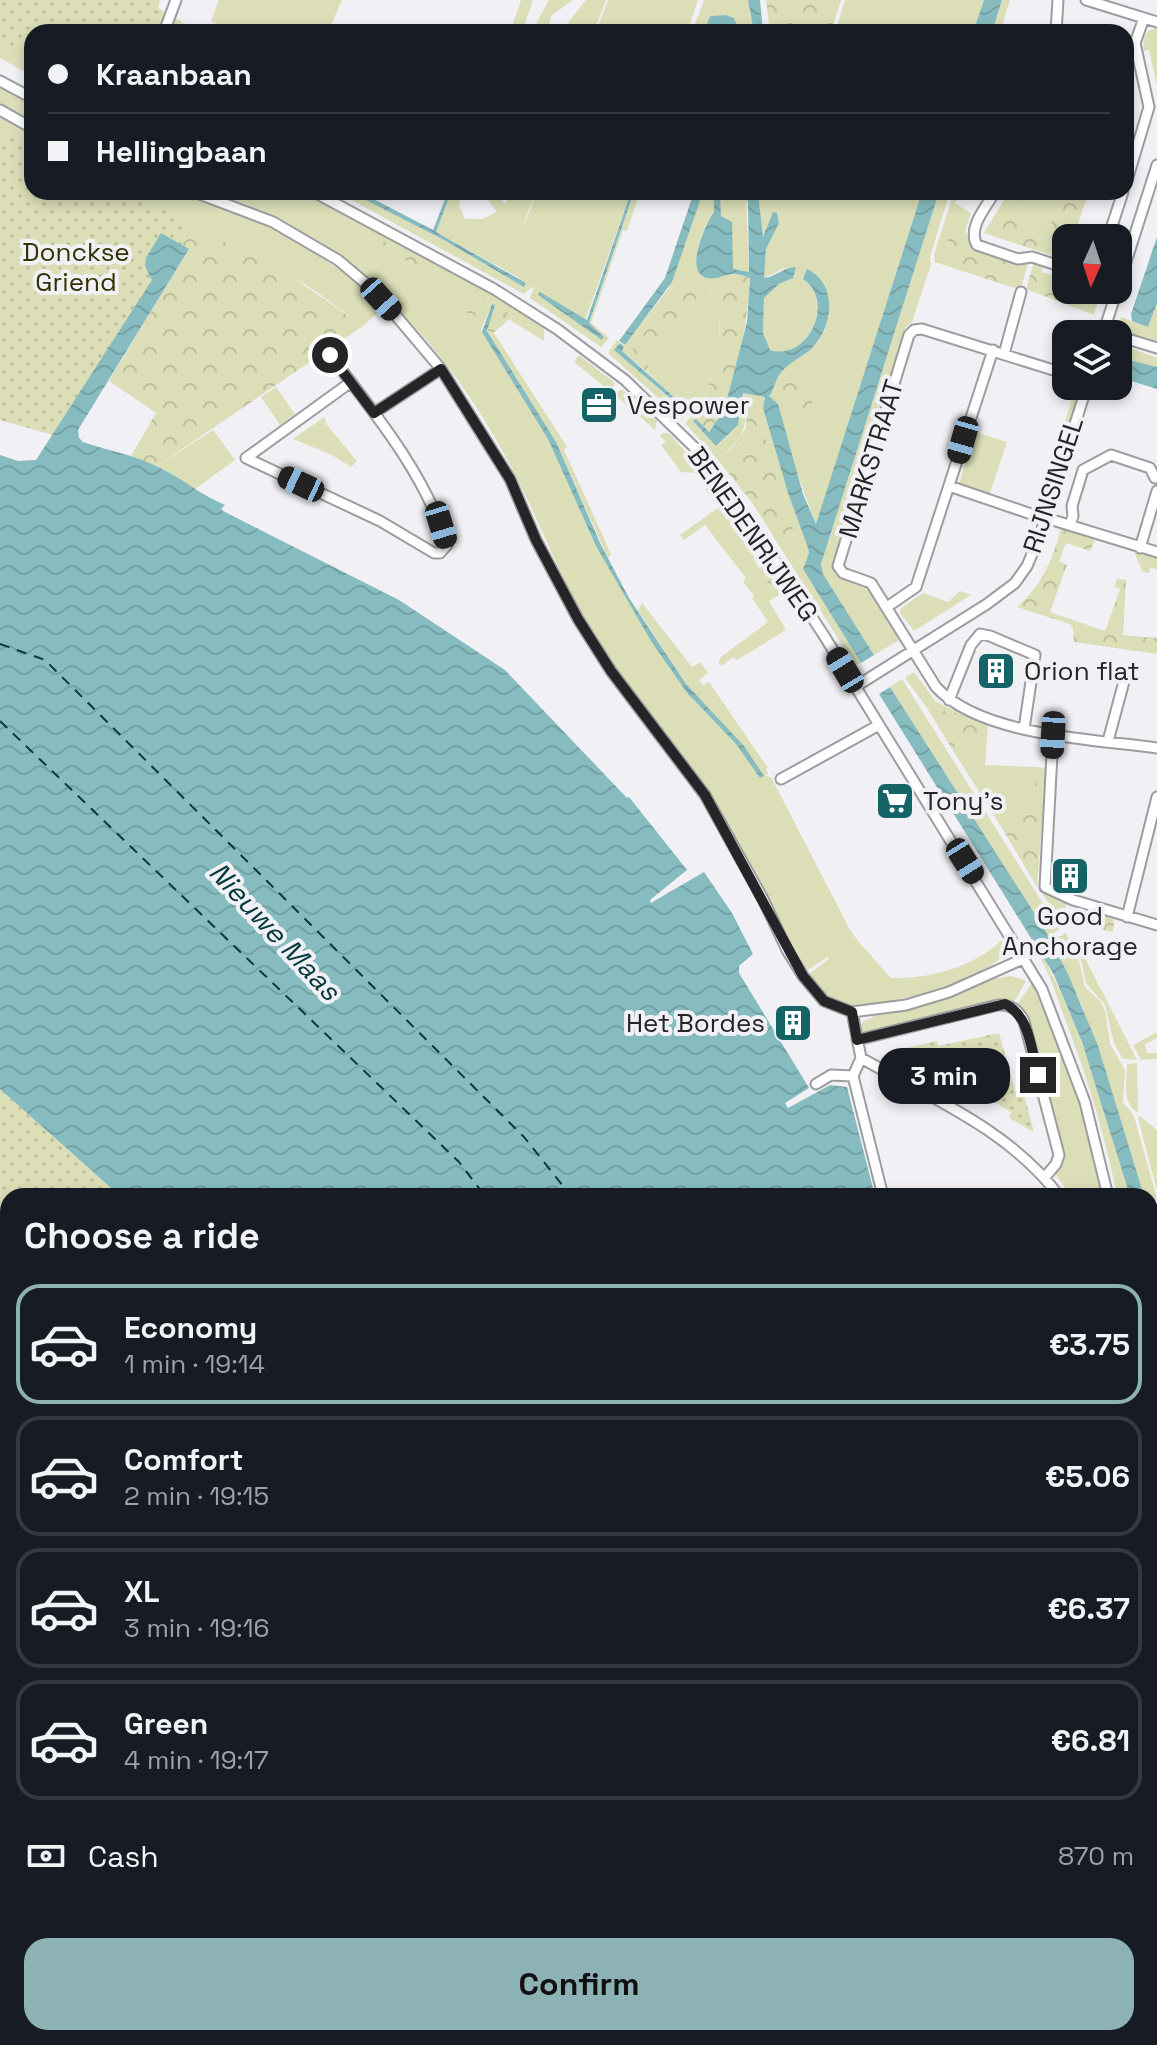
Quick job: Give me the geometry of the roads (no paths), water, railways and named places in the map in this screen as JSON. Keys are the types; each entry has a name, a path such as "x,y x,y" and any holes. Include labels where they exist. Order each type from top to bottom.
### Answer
{"street":[{"path":"167,24 176,0"},
{"path":"1056,24 1058,0"},
{"path":"1086,0 1157,22"},
{"path":"1134,157 1149,107 1135,43 1144,18"},
{"path":"0,81 24,94"},
{"path":"0,110 24,124"},
{"path":"1132,244 1157,165"},
{"path":"215,200 273,222 338,260 376,292 441,369 510,479 536,540 578,619 611,671 705,795 803,976 824,1001 852,1012 906,1005 992,974 1025,958"},
{"name":"BENEDENRIJWEG","path":"329,200 494,289 557,329 625,380 694,447 730,493 823,634 1025,958 1042,989 1085,1102 1106,1188"},
{"path":"991,200 974,230 973,239 977,245 1018,259 1032,257 1052,263"},
{"path":"1113,224 1120,200"},
{"path":"1004,354 1021,292"},
{"name":"MARKSTRAAT","path":"949,700 936,687 871,583 843,573 838,566 909,335 914,330 922,329 1052,369"},
{"path":"1132,341 1157,348"},
{"path":"887,607 916,587 993,350"},
{"path":"330,355 351,382 374,413 425,493 447,545 440,553 434,553 380,521 246,458 351,382"},
{"path":"374,413 441,369"},
{"name":"RIJNSINGEL","path":"855,687 1015,583 1027,566 1046,518 1083,400"},
{"path":"1070,525 1072,506 1083,470 1111,455 1150,468 1156,481"},
{"path":"949,486 1034,515"},
{"path":"1140,548 1157,491"},
{"path":"1046,518 1157,552"},
{"path":"1024,729 1035,655 980,634 971,645 949,700 969,711 1024,729 1157,748"},
{"path":"1108,741 1126,674"},
{"path":"781,779 879,725"},
{"path":"1053,735 1045,887 1073,900 1157,925"},
{"path":"1127,917 1157,797"},
{"path":"857,1040 998,1005 1005,1004 1020,1012 1059,1155 1045,1177"},
{"path":"852,1012 861,1058 853,1076 881,1188"},
{"path":"861,1058 996,1135 1045,1177 1053,1188"},
{"path":"816,1084 831,1075 853,1076"}],"water":[{"path":"748,0 760,0 762,24 752,24"},
{"path":"984,0 1002,0 994,24 976,24"},
{"path":"726,15 734,18 737,24 707,24 710,16"},
{"path":"366,200 375,200 433,230 445,200 448,200 436,232 526,283 524,287 444,240"},
{"path":"628,200 631,200 589,323 604,337 602,340 538,295 540,292 587,320"},
{"path":"691,200 700,200 672,282 625,345 619,341 665,278"},
{"path":"714,200 720,200 721,216 732,222 733,269 749,272 747,200 759,200 763,237 773,212 777,213 779,223 766,249 764,278 796,267 793,278 779,284 764,298 763,333 770,350 784,351 796,347 806,339 813,327 817,301 813,289 803,279 807,269 817,275 828,294 828,316 821,337 811,349 781,372 769,396 778,404 803,494 816,524 919,200 936,200 821,564 823,574 874,655 861,663 803,569 808,548 763,408 765,397 743,393 738,425 716,446 693,421 696,419 709,432 724,411 747,322 750,278 734,274 707,278 700,274 697,267 698,247 714,212"},
{"name":"Nieuwe Maas","path":"161,233 189,249 78,430 79,438 163,469 225,505 221,509 223,511 399,600 505,670 629,797 687,870 650,900 651,903 704,872 732,913 753,954 739,966 739,973 809,1088 785,1103 788,1108 830,1085 847,1087 873,1188 111,1188 0,1089 0,455 18,461 36,460 152,280 145,266 146,258"},
{"path":"1157,237 1157,303 1148,327 1132,321 1131,314"},
{"path":"492,304 495,305 487,331 556,442 601,545 629,598 686,684 744,746 764,776 760,778 736,744 688,694 651,641 596,546 548,439 482,332"},
{"path":"620,343 624,346 622,351 686,408 685,411 614,350"},
{"path":"1132,361 1157,367 1157,389 1132,381"},
{"path":"890,687 1045,930 1068,974 1098,1046 1142,1188 1128,1188 1082,1042 1054,975 879,694"}],"place":[{"name":"Vespower","path":"599,405"},
{"name":"Orion flat","path":"996,671"},
{"name":"Tony's","path":"895,801"},
{"name":"Good Anchorage","path":"1070,876"},
{"name":"Het Bordes","path":"793,1023"}],"park label":[{"name":"Donckse Griend","path":"76,267"}]}
